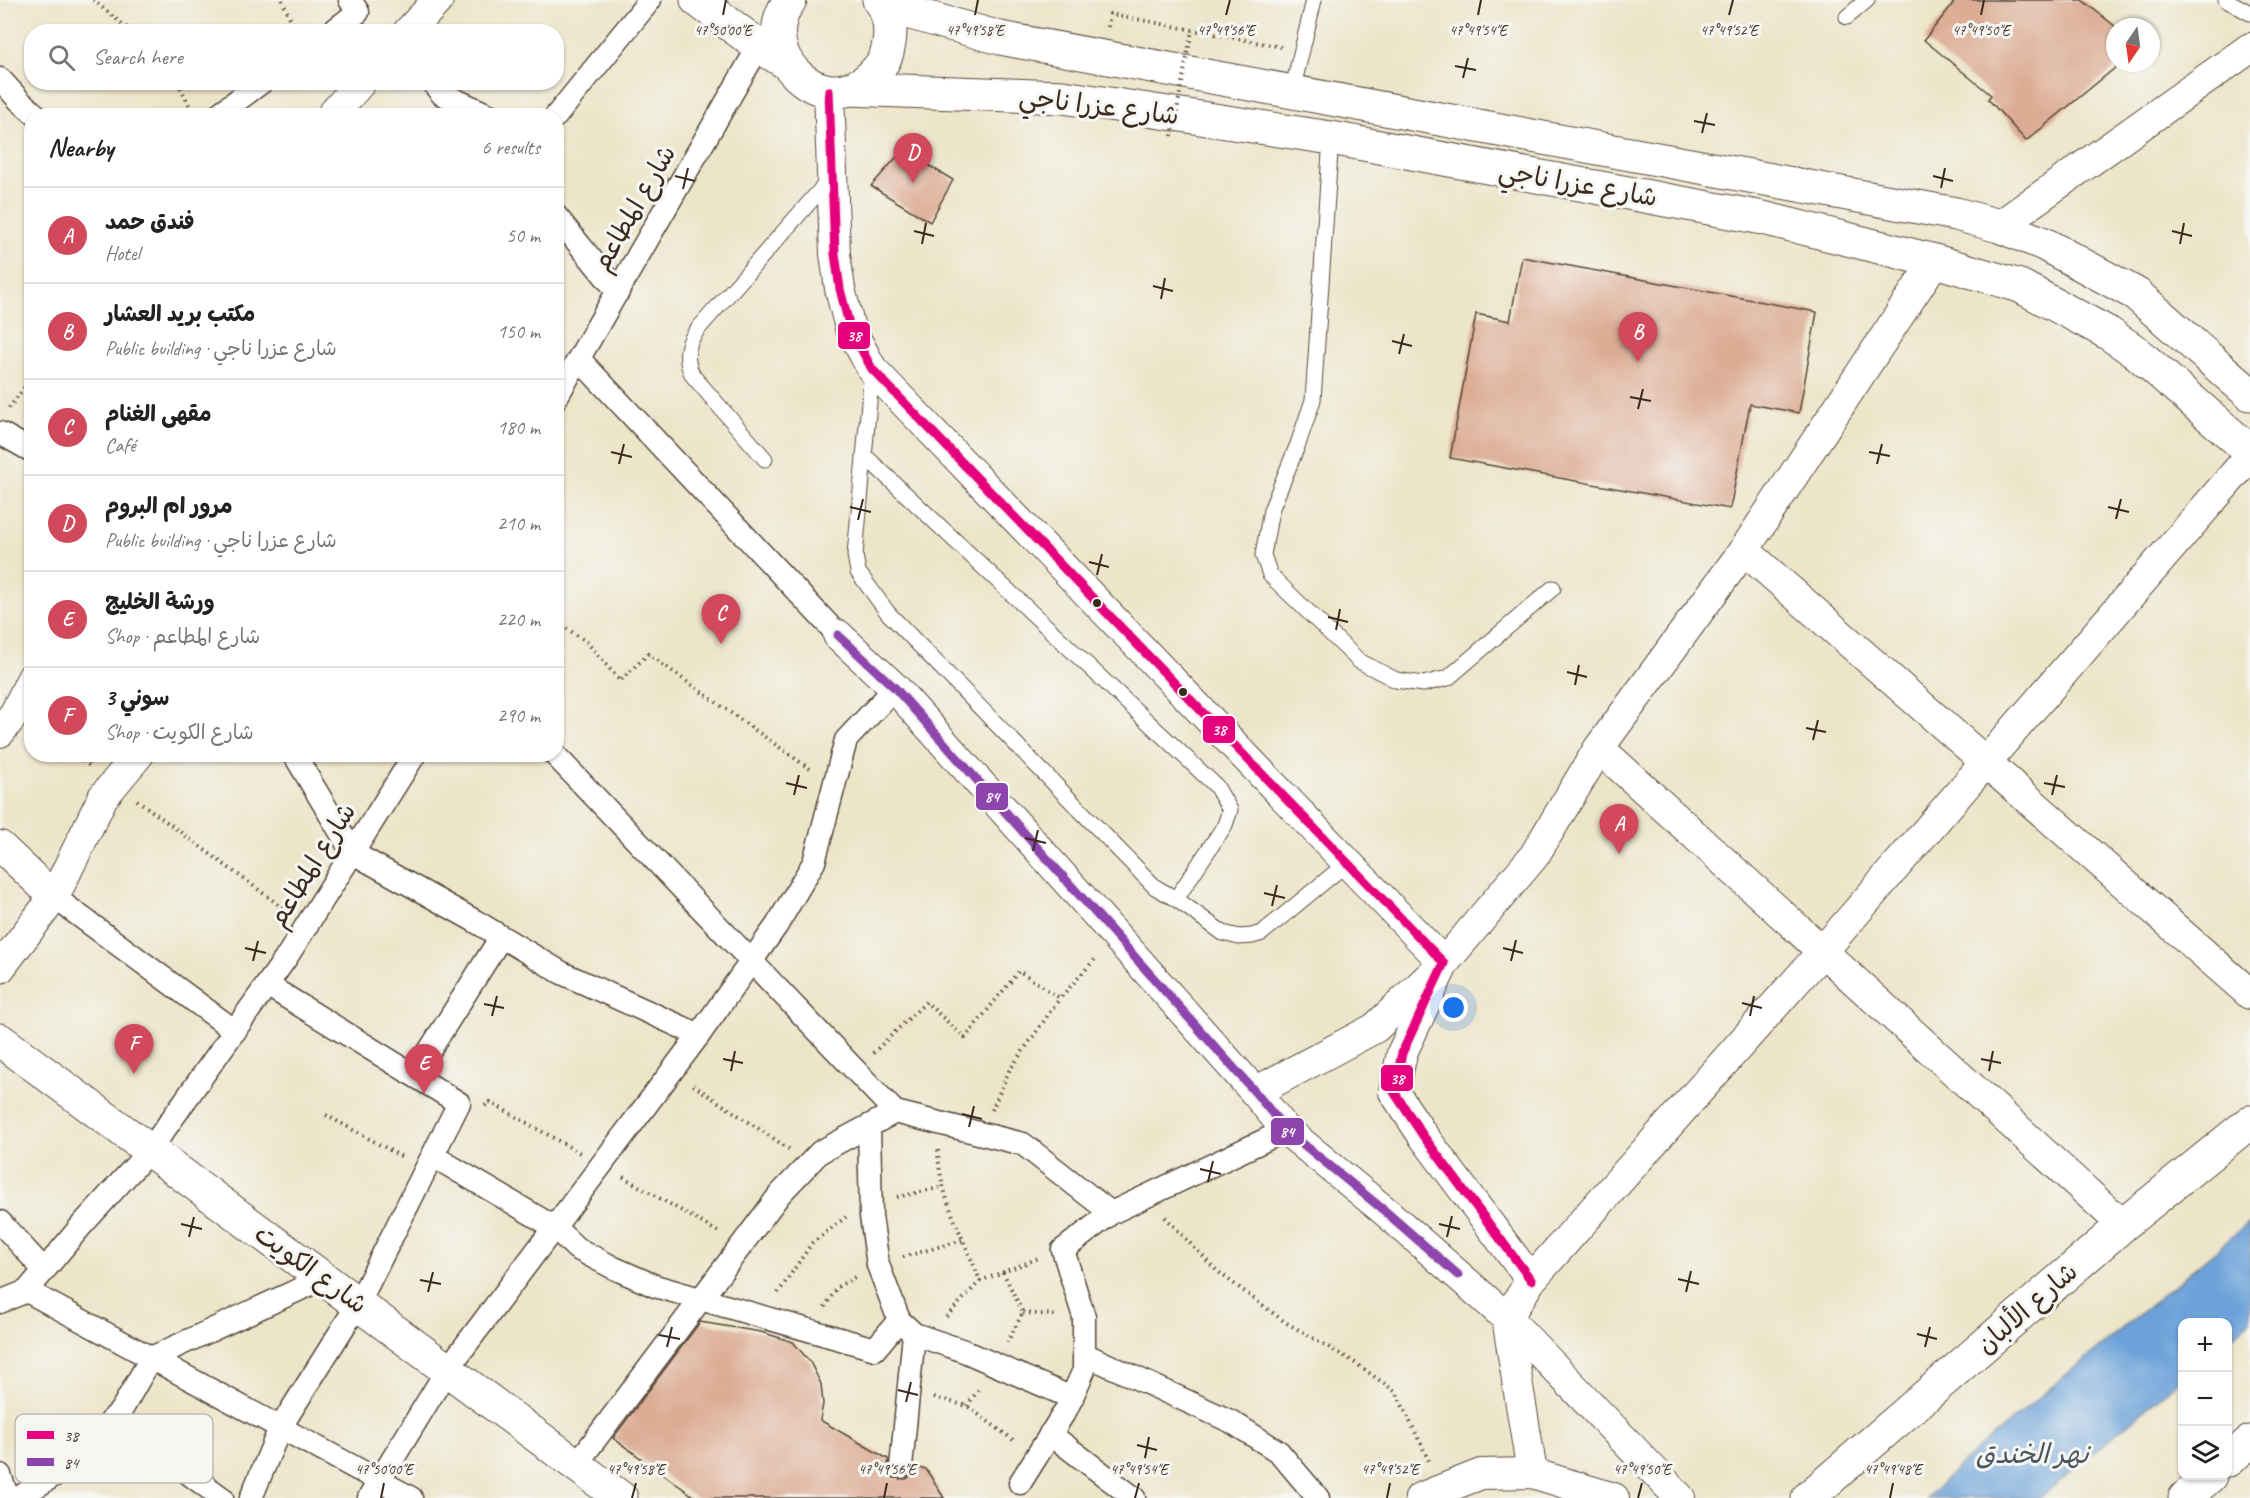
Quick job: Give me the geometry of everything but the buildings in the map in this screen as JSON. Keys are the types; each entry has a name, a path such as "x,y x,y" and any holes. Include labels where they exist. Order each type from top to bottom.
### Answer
{"main road":[{"path":"697,0 772,54 796,76 812,86 838,90 864,82 877,71 887,56 891,38 889,21 880,2"},
{"path":"772,54 778,44 778,26 784,8 790,0"},
{"name":"شارع عزرا ناجي","path":"880,2 1000,38 1945,212 1999,226 2044,244 2136,294 2250,394"},
{"name":"شارع عزرا ناجي","path":"838,90 1063,98 1331,138 1763,218 1935,261 2020,286 2108,333 2136,352 2250,453"},
{"name":"شارع الكويت","path":"0,1040 621,1498"},
{"name":"شارع الألبان","path":"1808,1498 2123,1225 2250,1122"},
{"path":"2232,1457 2250,1442"},
{"path":"2185,1498 2205,1480"}],"street":[{"path":"342,24 358,12 350,0"},
{"path":"416,24 438,0"},
{"path":"562,108 650,0"},
{"path":"1999,226 2250,48"},
{"name":"شارع المطاعم","path":"564,378 579,360 618,292 772,54"},
{"path":"0,79 28,108"},
{"path":"227,108 251,90"},
{"path":"338,108 354,90"},
{"path":"439,90 442,94 473,108"},
{"path":"838,90 832,177 835,254 840,289 850,328 872,369 1444,963"},
{"path":"564,226 618,292"},
{"path":"1255,1092 1375,1028 1444,963 1534,856 1599,748 1744,550 1935,261"},
{"path":"579,360 838,634 895,688 1255,1092 1286,1130 1386,1212 1507,1318 1680,1498"},
{"path":"3,423 24,443"},
{"path":"1532,1473 1507,1318 1531,1280 1822,952 2250,453"},
{"path":"1744,550 2250,994"},
{"path":"374,1490 447,1370 699,1035 777,925 814,862 846,740 895,688"},
{"path":"0,732 15,713 24,694"},
{"path":"1599,748 2123,1225"},
{"path":"0,968 54,897 103,797 132,762"},
{"path":"299,762 353,853 562,974 699,1035"},
{"name":"شارع المطاعم","path":"27,1291 150,1150 307,926 410,762"},
{"path":"562,762 895,1112 1023,1144 1111,1213"},
{"path":"0,846 54,897 235,1031"},
{"path":"414,1075 501,937"},
{"path":"1444,963 1402,1053 1394,1092 1424,1137 1531,1280"},
{"path":"250,1498 280,1428 358,1304 459,1103 267,985"},
{"path":"576,1465 780,1194 820,1152 895,1112"},
{"path":"869,1126 870,1203 878,1265 913,1331 902,1467"},
{"path":"1020,1483 1072,1398 1084,1370 1084,1317 1062,1250 1111,1213 1286,1130"},
{"path":"429,1163 554,1227 576,1248 655,1286 911,1359"},
{"path":"0,1222 44,1270"},
{"path":"117,1414 151,1358 324,1278"},
{"path":"0,1302 27,1291 280,1428 374,1490 411,1498"},
{"path":"875,1349 913,1331 1072,1398"},
{"path":"1084,1354 1232,1422 1279,1452 1318,1498"},
{"path":"1050,1434 1134,1498"},
{"path":"1431,1494 1481,1474 1532,1473 1614,1498"},
{"path":"0,1475 8,1498"},
{"path":"18,1498 42,1483"},
{"path":"202,1483 222,1498"}],"lane":[{"path":"1292,91 1314,0"},
{"path":"1847,17 1867,0"},
{"path":"2226,0 2250,13"},
{"path":"1331,138 1313,400 1271,510 1263,555 1270,575 1359,661 1395,680 1423,684 1448,678 1553,588"},
{"path":"765,459 693,376 688,367 688,346 698,329 832,177"},
{"path":"872,369 855,555 858,572 888,613 1155,887 1176,899 1223,933 1239,937 1262,933 1347,863"},
{"path":"864,455 1216,786 1230,810 1225,825 1176,899"}],"path":[{"path":"93,0 122,24"},
{"path":"282,0 292,24"},
{"path":"1110,14 1279,47"},
{"path":"1172,136 1192,30"},
{"path":"182,90 190,108"},
{"path":"3,423 24,390"},
{"path":"564,627 586,641 620,681 648,654 835,787"},
{"path":"85,762 307,926"},
{"path":"981,1133 1009,1071 1059,998 1115,936"},
{"path":"855,1070 926,1002 965,1038 1019,971 1059,998"},
{"path":"672,1071 810,1162"},
{"path":"326,1115 429,1163"},
{"path":"938,1123 938,1168 943,1187 980,1281"},
{"path":"762,1316 812,1243 842,1219 870,1203 943,1187"},
{"path":"1146,1197 1217,1271 1286,1322 1351,1360 1396,1392 1431,1494"},
{"path":"913,1331 980,1281 1062,1250"},
{"path":"909,1390 967,1407 1036,1456"}],"water":[{"name":"نهر الخندق","path":"2250,1222 2250,1321 2232,1337 2232,1318 2178,1318 2178,1381 2040,1498 1926,1498 1982,1445"}],"transit line":[{"name":"38","path":"829,91 835,254 840,289 850,328 872,369 1444,963 1402,1053 1394,1092 1424,1137 1531,1280"},
{"name":"84","path":"838,635 895,688 1255,1092 1286,1130 1458,1275"}],"place":[{"name":"مرور ام البروم","path":"913,183"},
{"name":"مكتب بريد العشار","path":"1638,362"},
{"name":"مقهى الغنام","path":"721,644"},
{"name":"فندق حمد","path":"1619,854"},
{"name":"سوني 3","path":"134,1074"},
{"name":"ورشة الخليج","path":"424,1094"}]}
